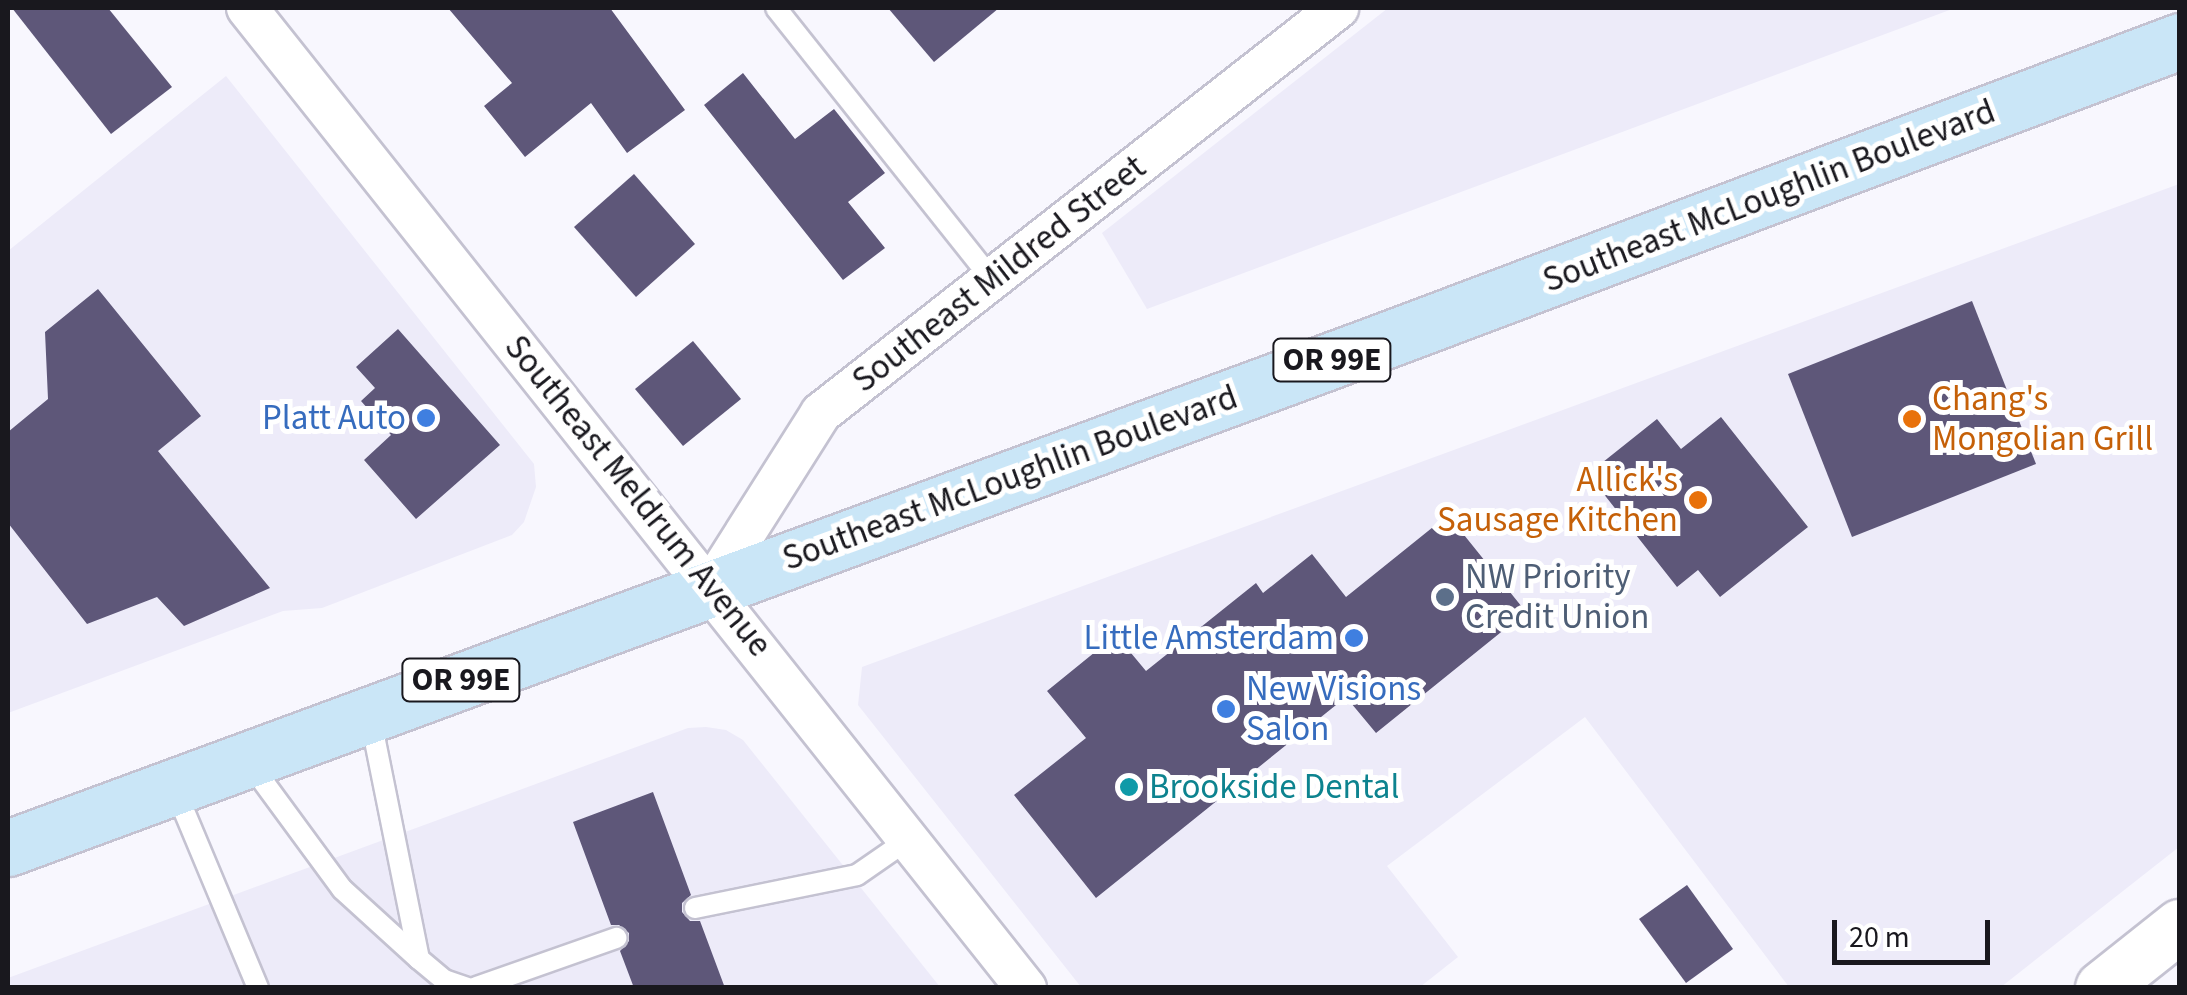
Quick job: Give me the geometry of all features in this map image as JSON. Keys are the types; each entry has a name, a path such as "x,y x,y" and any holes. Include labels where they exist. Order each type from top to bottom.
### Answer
{"main road":[{"name":"Southeast McLoughlin Boulevard","path":"8,848 1381,342 2180,41"}],"street":[{"name":"Southeast Meldrum Avenue","path":"246,8 711,586 1026,988"},
{"name":"Southeast Mildred Street","path":"711,586 822,413 1338,8"},
{"path":"2102,988 2180,926"}],"lane":[{"path":"776,8 992,280"},
{"path":"370,714 420,959"},
{"path":"246,759 342,889 444,980 470,988 616,938"},
{"path":"174,786 258,988"},
{"path":"695,908 857,875 909,838"}],"shaded area":[{"path":"1388,8 1955,8 1147,309 1102,233"},
{"path":"226,76 534,464 536,487 524,522 512,535 322,608 283,611 8,713 8,251"},
{"path":"2179,184 2179,847 2001,987 1789,987 1585,717 1387,866 1458,957 1420,987 1081,987 858,705 862,667"},
{"path":"688,728 726,730 743,740 940,987 8,988 8,978"}],"building":[{"path":"12,8 108,8 172,87 111,134"},
{"path":"448,8 610,8 685,110 627,153 591,103 525,157 484,106 512,83"},
{"path":"888,8 999,8 934,62"},
{"path":"743,73 795,139 834,109 885,173 848,202 885,248 843,280 704,105"},
{"path":"634,174 695,244 636,297 574,227"},
{"path":"98,289 201,416 158,451 270,588 184,626 157,597 87,624 8,523 8,432 48,399 45,332"},
{"name":"Chang's Mongolian Grill","path":"1972,301 2036,464 1852,537 1788,374"},
{"name":"Platt Auto","path":"398,329 500,445 416,519 364,460 391,435 361,401 375,388 356,367"},
{"path":"693,341 741,399 683,446 635,389"},
{"name":"Allick's Sausage Kitchen","path":"1721,417 1808,527 1720,597 1698,570 1677,587 1588,474 1657,419 1681,449"},
{"path":"1448,515 1526,612 1376,733 1346,697 1096,898 1014,795 1086,738 1047,691 1116,635 1146,671 1256,583 1263,593 1312,554 1346,597"},
{"path":"653,792 691,895 682,903 682,912 690,921 700,921 725,988 634,988 620,951 629,941 629,933 619,925 611,925 573,822"},
{"path":"1687,885 1733,949 1686,983 1639,919"}],"place":[{"name":"Platt Auto","path":"426,418"},
{"name":"Chang's Mongolian Grill","path":"1912,419"},
{"name":"Allick's Sausage Kitchen","path":"1698,500"},
{"name":"NW Priority Credit Union","path":"1445,597"},
{"name":"Little Amsterdam","path":"1354,638"},
{"name":"New Visions Salon","path":"1226,709"},
{"name":"Brookside Dental","path":"1129,787"}]}
